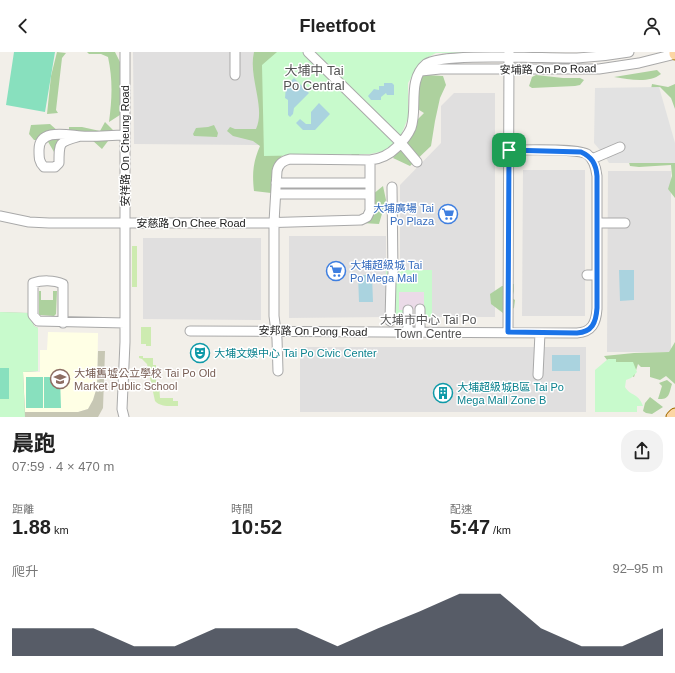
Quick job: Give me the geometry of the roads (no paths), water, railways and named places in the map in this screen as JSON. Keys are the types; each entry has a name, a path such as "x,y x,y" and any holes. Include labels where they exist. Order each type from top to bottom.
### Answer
{"main road":[{"path":"672,417 675,414"}],"street":[{"name":"安祥路 On Cheung Road","path":"121,414 125,323 125,52"},
{"path":"235,52 235,75"},
{"path":"308,52 401,143 417,162"},
{"name":"安埔路 On Po Road","path":"421,71 426,64 443,58 508,55 578,58 629,52"},
{"name":"安埔路 On Po Road","path":"421,71 440,69 599,68 639,63 675,53"},
{"path":"508,55 508,332"},
{"path":"278,371 277,330 274,316 274,222 278,166 284,161 290,160 379,159 393,151 401,143 411,127 414,91 421,71"},
{"path":"80,136 63,141 59,146 59,163 55,167 44,167 40,164 39,147 43,138 52,134 70,134 80,136 124,135"},
{"path":"509,150 581,152 592,159 620,147"},
{"name":"安邦路 On Pong Road","path":"190,331 277,330 292,332 582,333 592,327 597,316 597,176 592,159"},
{"path":"276,194 370,194 370,160"},
{"path":"276,183 370,183"},
{"path":"390,321 392,274 392,187"},
{"name":"安慈路 On Chee Road","path":"0,216 39,223 125,224 361,220 367,218 370,213 370,194"},
{"path":"598,223 625,223"},
{"path":"587,275 597,275"},
{"path":"63,323 63,284 58,281 38,281 33,284 33,315 34,319 38,322 63,323 125,323"},
{"path":"420,309 420,332"},
{"path":"408,310 408,332"},
{"path":"538,375 540,333"}],"water":[{"path":"294,78 309,93 294,108 293,114 290,117 288,115 288,100 285,98 286,86"},
{"path":"384,83 392,83 394,85 394,95 387,95 386,93 381,97 381,100 371,100 368,96 374,89 379,90 379,86 384,86"},
{"path":"319,103 330,114 315,130 303,130 296,123 300,119 306,124 311,124 311,112"},
{"path":"619,270 634,270 634,300 620,301"},
{"path":"358,275 372,275 373,302 359,302"},
{"path":"552,355 580,355 580,371 552,371"}],"place":[{"name":"大埔廣場 Tai Po Plaza","path":"448,214"},
{"name":"大埔超級城 Tai Po Mega Mall","path":"336,271"},
{"name":"大埔文娛中心 Tai Po Civic Center","path":"200,353"},
{"name":"大埔舊墟公立學校 Tai Po Old Market Public School","path":"60,379"},
{"name":"大埔超級城B區 Tai Po Mega Mall Zone B","path":"443,393"}],"district":[{"name":"大埔中 Tai Po Central","path":"314,78"},
{"name":"大埔市中心 Tai Po Town Centre","path":"428,327"}]}
